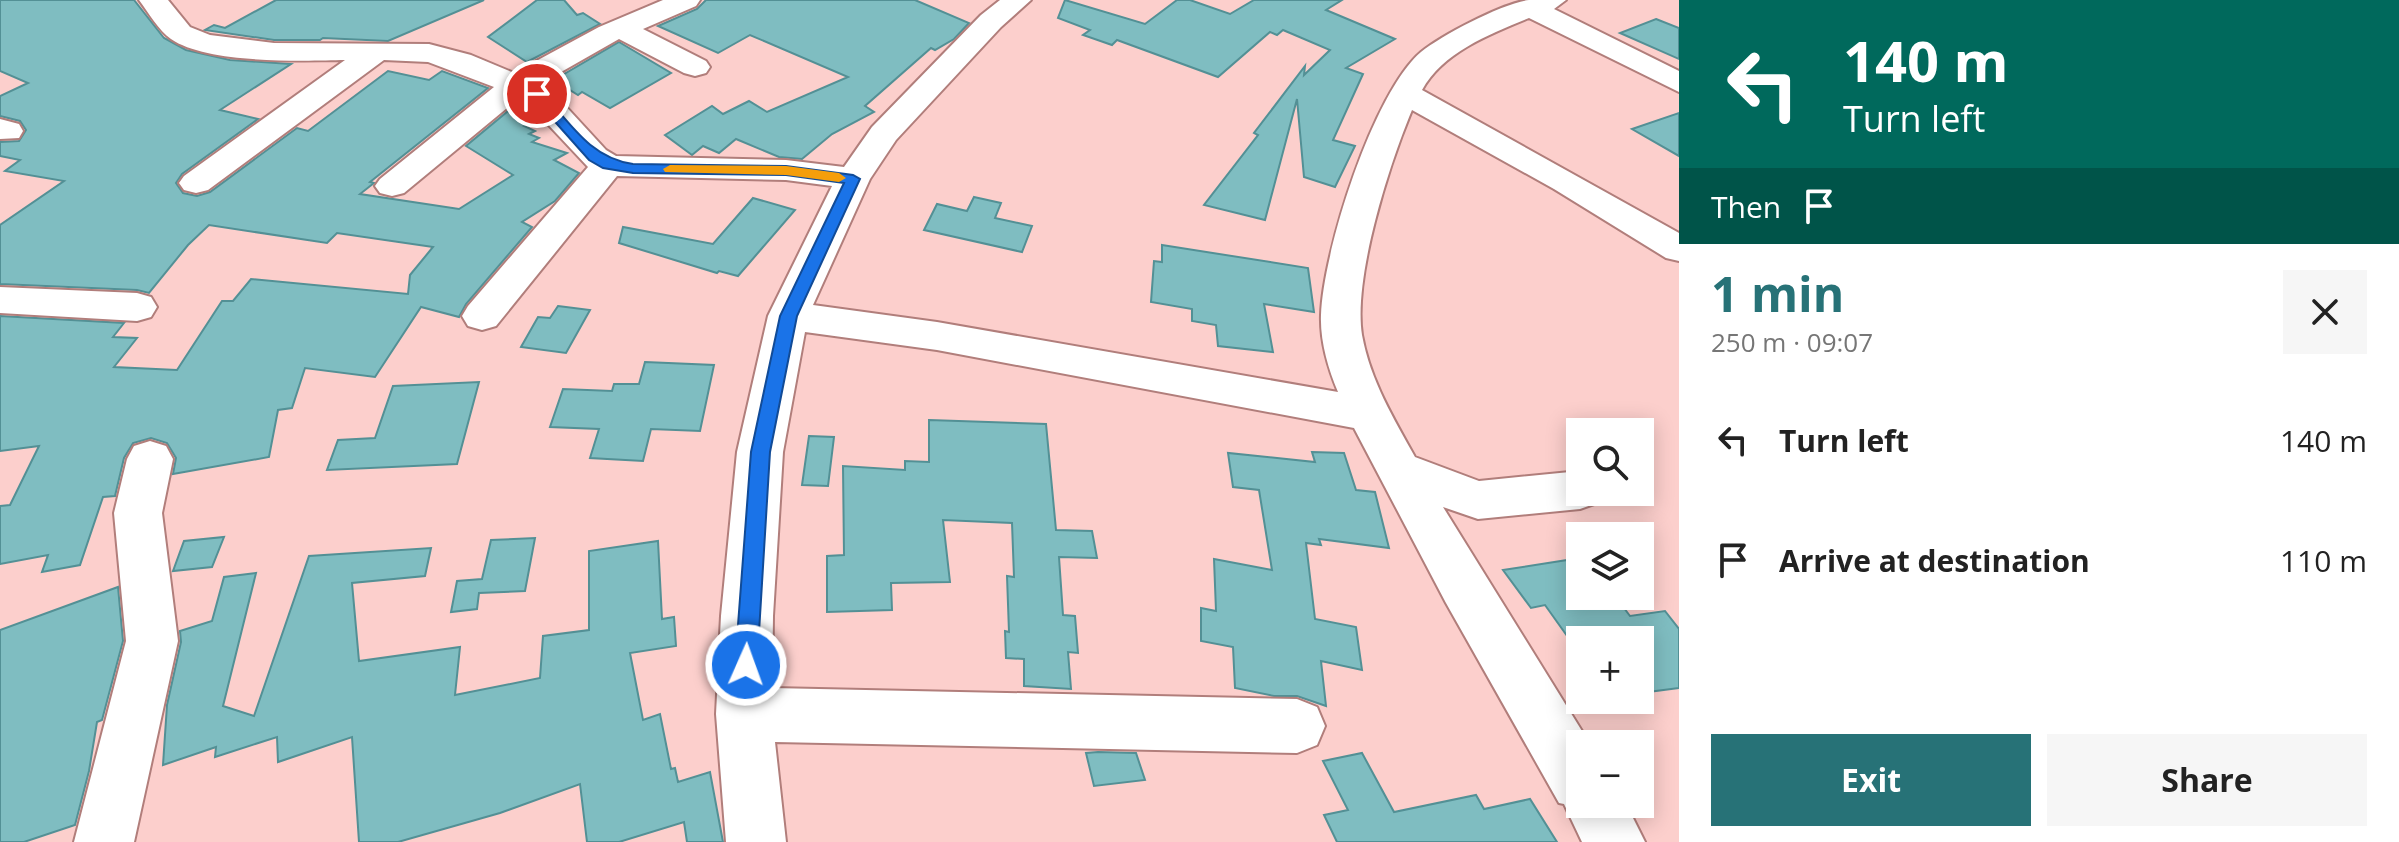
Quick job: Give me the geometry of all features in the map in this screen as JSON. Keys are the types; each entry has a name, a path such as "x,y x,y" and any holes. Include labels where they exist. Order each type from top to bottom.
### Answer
{"street":[{"path":"153,0 180,33 204,43 274,52 429,53 460,61 537,94 594,157 608,165 786,170 853,179"},
{"path":"392,186 517,84 620,28 686,0"},
{"path":"756,842 744,714 747,616 760,452 788,316 853,179 884,134 991,21 1017,0"},
{"path":"1566,759 1456,574 1371,414 1355,380 1342,333 1344,290 1378,157 1419,71 1440,53 1496,22 1541,4 1679,83"},
{"path":"620,28 695,67"},
{"path":"196,183 377,51"},
{"path":"1406,94 1566,182 1679,249"},
{"path":"482,316 608,165"},
{"path":"0,300 137,307"},
{"path":"788,316 1015,349 1371,414"},
{"path":"104,842 152,641 138,513 150,459"},
{"path":"1399,470 1478,500 1566,491"},
{"path":"744,714 1297,726"},
{"path":"1601,818 1615,842"}],"building":[{"path":"0,0 134,0 164,38 186,50 230,60 291,64 220,110 258,119 182,174 176,183 183,193 197,196 210,192 297,128 308,131 388,71 429,80 442,71 488,88 370,182 374,183 360,194 459,209 513,175 466,146 520,101 538,118 524,126 535,131 529,134 539,138 532,142 567,153 554,160 579,173 555,201 522,222 532,227 466,304 459,317 421,307 375,377 305,368 292,408 278,410 269,457 173,474 176,458 167,443 151,438 133,443 124,458 115,496 103,497 80,565 42,572 48,555 0,564 0,506 10,505 39,446 0,451 0,316 124,323 113,337 137,338 114,367 177,370 222,301 233,301 251,279 408,294 410,275 433,247 337,233 327,243 209,225 188,245 149,293 0,284 0,225 64,181 5,171 20,160 0,156 0,142 19,141 26,130 20,121 0,116 0,96 28,83 0,71"},
{"path":"276,0 484,0 388,41 323,38 274,40 205,30 214,25 225,28"},
{"path":"537,0 564,0 577,15 583,13 600,24 527,62 488,37"},
{"path":"706,0 915,0 969,23 954,39 935,50 931,48 865,106 874,112 832,134 802,159 779,157 736,139 719,153 703,146 692,155 665,135 712,106 723,114 749,101 767,112 848,77 750,35 718,53 658,26 697,9"},
{"path":"1065,0 1145,24 1177,0 1190,0 1230,14 1254,0 1342,0 1326,10 1395,39 1346,68 1363,74 1333,140 1355,146 1335,187 1304,177 1297,99 1265,220 1204,205 1258,135 1254,133 1305,66 1304,75 1330,50 1283,30 1277,35 1270,32 1218,77 1117,40 1112,45 1083,35 1090,30 1058,18"},
{"path":"1656,19 1679,28 1679,59 1620,33"},
{"path":"619,42 671,73 610,108 582,92 578,95 554,80"},
{"path":"1679,113 1679,156 1632,129"},
{"path":"974,197 1001,203 995,218 1032,226 1022,252 924,230 937,204 967,211"},
{"path":"753,198 795,210 738,276 717,273 619,243 623,227 713,244"},
{"path":"1162,245 1308,268 1314,312 1264,304 1273,352 1218,346 1216,325 1192,321 1192,309 1151,302 1154,261 1162,262"},
{"path":"558,306 590,310 566,353 521,347 538,317 550,318"},
{"path":"645,362 714,365 700,431 651,429 643,461 590,458 599,429 550,427 563,389 612,391 614,384 639,384"},
{"path":"479,382 457,464 327,470 338,440 375,438 393,386"},
{"path":"929,420 1046,424 1056,530 1092,531 1097,558 1059,557 1063,615 1075,616 1078,653 1068,652 1071,689 1024,686 1024,659 1006,658 1005,631 1009,632 1007,576 1014,577 1012,523 943,520 950,582 891,583 892,610 827,612 827,556 844,555 843,466 905,470 905,461 929,462"},
{"path":"809,436 834,437 828,486 802,485"},
{"path":"1312,452 1344,453 1356,490 1375,492 1389,548 1319,539 1321,545 1306,543 1315,619 1356,627 1362,670 1321,661 1326,706 1297,696 1274,696 1235,688 1233,647 1201,641 1201,608 1216,611 1214,559 1272,570 1259,490 1233,487 1228,453 1315,462"},
{"path":"224,537 212,567 173,571 184,541"},
{"path":"535,538 525,591 479,593 477,609 451,612 457,581 482,579 491,540"},
{"path":"658,541 662,619 674,617 676,646 630,653 643,720 660,714 671,769 675,768 678,782 710,772 723,842 687,842 684,822 619,842 587,842 580,784 500,813 398,842 359,842 352,737 278,762 277,737 215,757 216,747 163,765 167,705 181,642 180,631 212,621 224,577 256,573 223,706 254,716 309,556 431,548 425,576 352,583 359,661 460,647 455,695 540,678 543,636 589,630 589,551"},
{"path":"1566,560 1566,610 1626,610 1630,616 1665,611 1679,629 1679,688 1654,691 1654,626 1566,626 1566,634 1545,605 1531,608 1503,570"},
{"path":"118,587 123,641 102,720 97,722 89,771 75,825 24,842 0,842 0,630"},
{"path":"1086,753 1136,753 1145,780 1094,786"},
{"path":"1362,753 1394,812 1476,795 1484,809 1530,799 1557,842 1337,842 1324,815 1348,810 1323,761"}],"slow traffic":[{"path":"670,169 786,170 839,178"}],"route":[{"path":"537,94 553,108 594,157 608,165 786,170 853,179 788,316 760,452 746,665"}]}
